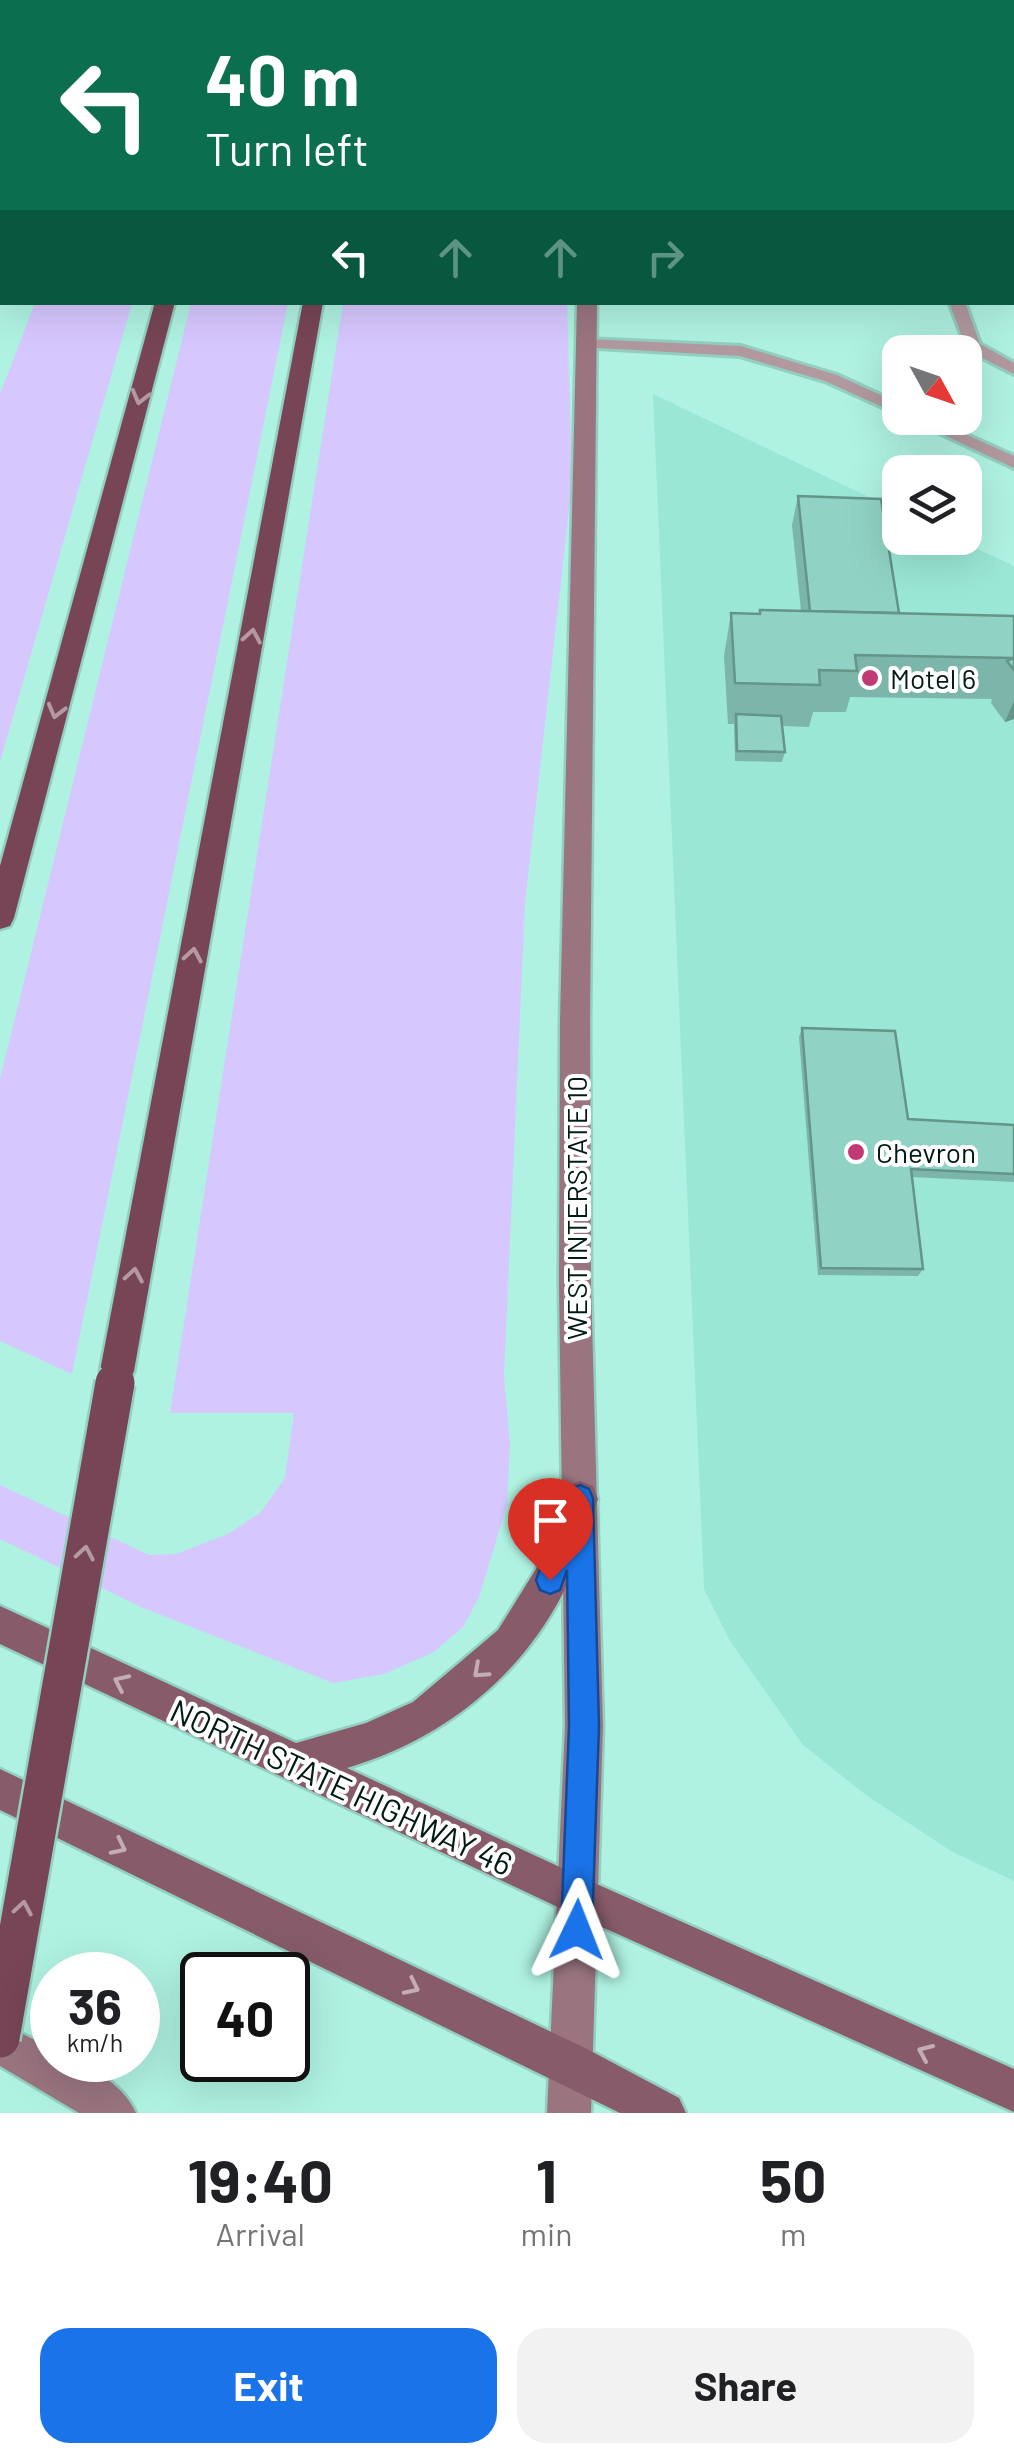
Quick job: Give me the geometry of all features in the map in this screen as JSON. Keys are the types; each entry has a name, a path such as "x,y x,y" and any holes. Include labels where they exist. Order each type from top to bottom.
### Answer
{"highway":[{"path":"0,918 164,305"},
{"path":"0,2040 117,1371 311,305"}],"main road":[{"path":"295,1764 369,1742 427,1716 511,1643 550,1580 580,1498"},
{"name":"NORTH STATE HIGHWAY 46","path":"0,1625 578,1896 1014,2091"},
{"path":"0,1789 572,2064 664,2113"}],"street":[{"name":"WEST INTERSTATE 10","path":"569,2113 584,1726 575,1021 587,305"},
{"path":"0,2040 81,2088 114,2113"}],"lane":[{"path":"958,305 973,348 1014,370"},
{"path":"586,344 740,351 832,378 882,402"},
{"path":"953,435 1014,463"}],"shaded area":[{"path":"34,305 131,305 0,762 0,394"},
{"path":"191,305 288,305 72,1374 0,1341 0,1079"},
{"path":"343,305 567,305 572,483 525,903 504,1376 510,1444 507,1505 479,1597 463,1627 434,1652 384,1674 333,1683 141,1607 0,1539 0,1485 149,1555 176,1554 228,1534 261,1512 285,1478 294,1413 170,1413"},
{"path":"653,394 882,503 882,555 982,555 982,551 1014,566 1014,1881 951,1851 866,1795 803,1745 730,1641 704,1589"}],"building":[{"path":"798,496 881,499 882,555 890,555 899,613 810,611"},
{"path":"760,610 1014,616 1014,658 855,655 857,671 819,670 820,685 735,683 731,613 760,614"},
{"path":"736,714 781,716 785,752 737,751"},
{"name":"Chevron","path":"802,1028 895,1031 908,1119 1014,1125 1014,1174 911,1169 923,1269 821,1268"}],"place":[{"name":"Motel 6","path":"870,678"},
{"name":"Chevron","path":"856,1152"}],"route":[{"path":"550,1580 580,1498 584,1726 577,1930"}]}
